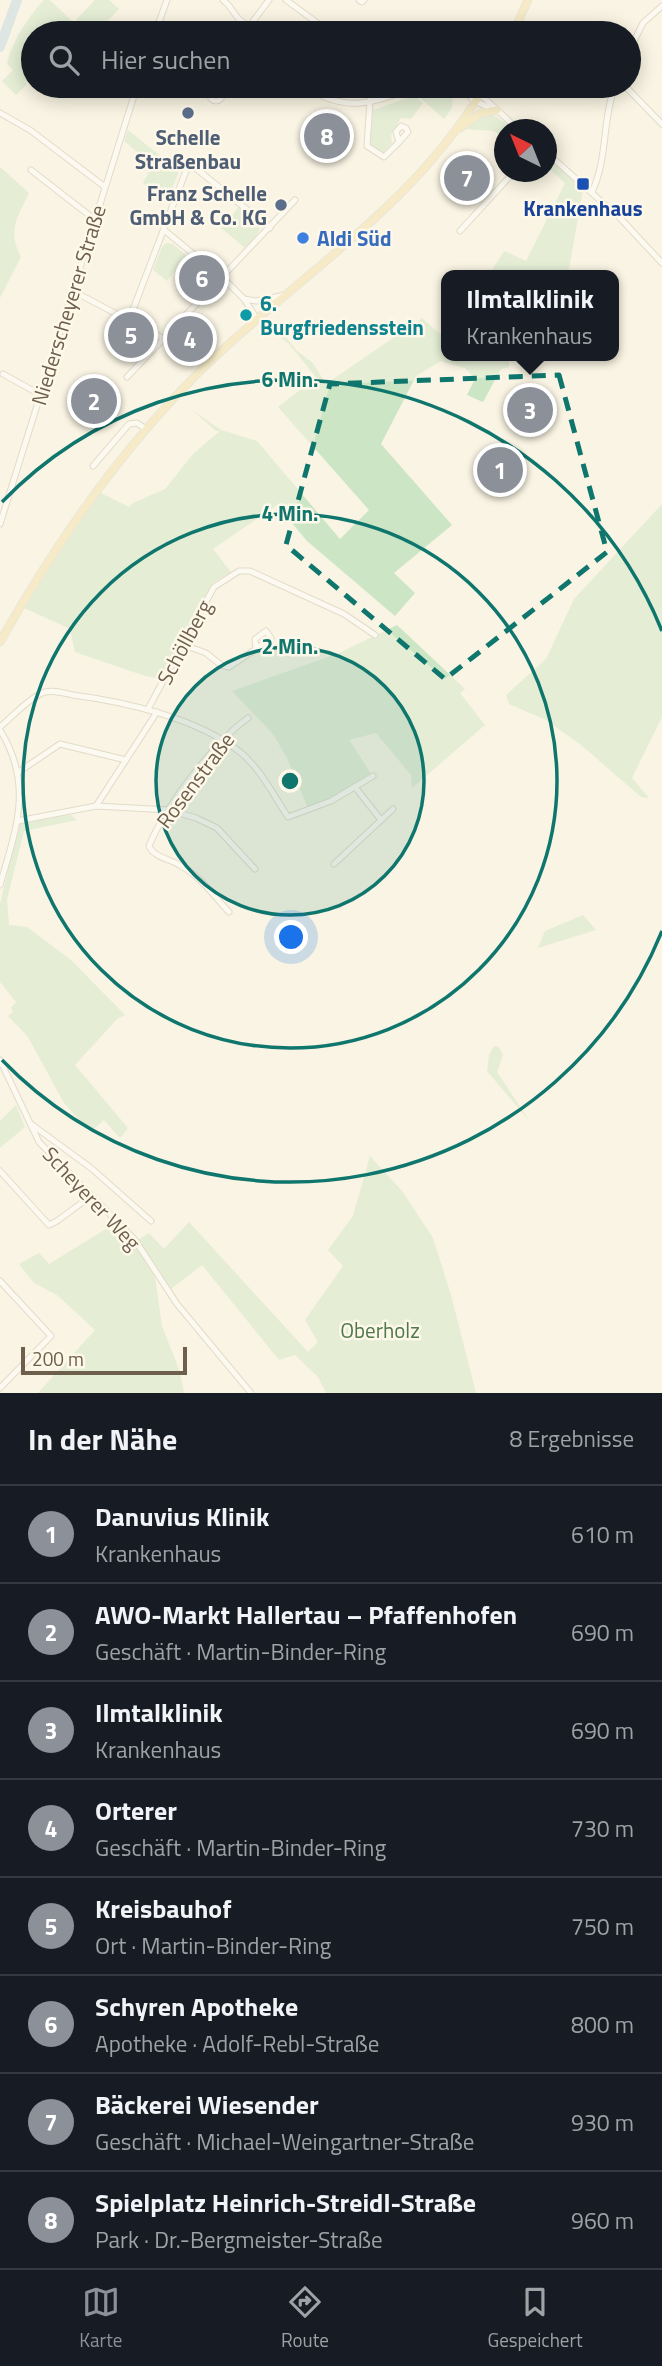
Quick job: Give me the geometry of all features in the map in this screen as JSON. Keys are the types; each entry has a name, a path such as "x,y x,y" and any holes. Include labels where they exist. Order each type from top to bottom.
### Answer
{"main road":[{"path":"518,21 528,0"},
{"path":"0,642 77,519 146,429 207,364 391,205 454,133 477,98"},
{"path":"454,133 476,116 497,110"}],"street":[{"path":"159,21 167,0"},
{"path":"223,0 239,21"},
{"path":"255,21 269,0"},
{"path":"286,0 315,21"},
{"path":"641,27 662,6"},
{"name":"Niederscheyerer Straße","path":"0,524 133,98"},
{"path":"328,98 349,104 382,98"},
{"path":"370,98 367,146 384,157 399,142"},
{"path":"472,98 497,110"},
{"path":"489,98 507,119"},
{"path":"592,192 601,169 607,108 611,98"},
{"path":"637,98 662,124"},
{"path":"0,113 36,134 105,187"},
{"path":"557,161 634,231 662,263"},
{"path":"129,320 189,163 270,228"},
{"path":"32,170 94,219"},
{"path":"460,231 505,182"},
{"path":"127,377 295,200"},
{"path":"164,230 223,278 260,316"},
{"path":"74,291 162,338"},
{"path":"244,299 253,302 287,294"},
{"path":"253,302 260,316"},
{"path":"4,374 41,395"},
{"path":"93,466 130,424 137,423 146,429"},
{"name":"Schöllberg","path":"148,709 214,587 239,571 246,570 344,614 375,635"},
{"path":"184,645 206,653 225,667 256,649"},
{"path":"0,885 19,821 17,774 9,745 0,728 37,696 48,691 148,709 221,740 247,758 288,817 331,801 373,776"},
{"path":"96,806 157,712"},
{"name":"Rosenstraße","path":"229,912 190,872 155,854 149,848 169,810 221,740 248,718"},
{"path":"17,774 60,744 126,760"},
{"path":"355,787 381,820"},
{"path":"19,821 96,806 169,810 192,816 217,828 256,869"},
{"path":"334,864 393,809"},
{"name":"Scheyerer Weg","path":"0,1060 44,1149 135,1240 177,1304 251,1393"},
{"path":"29,1123 91,1168 151,1221"},
{"path":"0,1171 49,1224 91,1196"},
{"path":"0,1281 51,1336 0,1388"}],"highlighted area":[{"path":"559,375 607,552 445,679 286,545 330,384"}],"green space":[{"path":"44,0 50,0 72,21 27,21"},
{"path":"95,0 109,0 119,9 108,21 76,20"},
{"path":"21,30 21,90 16,95 2,81 13,70 7,64"},
{"path":"408,98 417,98 423,103 411,119 401,118 391,135 392,143 383,153 370,144 373,110"},
{"path":"420,98 453,98 452,108 444,119"},
{"path":"492,114 499,119 494,119 494,131 464,129 481,116"},
{"path":"304,124 341,128 339,154 303,130"},
{"path":"128,130 179,171 167,202 143,183 153,165 124,141"},
{"path":"557,166 583,190 569,270 492,270 504,251 526,261 565,183 557,176"},
{"path":"0,167 29,193 14,232 21,257 0,298"},
{"path":"239,207 260,226 245,248 221,228"},
{"path":"166,243 173,244 187,256 167,281 153,270"},
{"path":"422,318 441,335 441,361 416,376 381,444 452,525 394,573 415,593 395,616 307,541 277,505 213,549 231,572 212,583 162,679 145,676 75,652 70,629 20,606 97,491 129,507 165,489 194,453 220,431 216,431 192,410 221,430 257,441 340,539 369,510 278,407 314,379 321,383 289,344 275,333 284,335 297,351 313,363 326,384"},
{"path":"441,361 509,361 509,367 501,369 483,402 467,395 475,379 465,368"},
{"path":"662,504 662,717 632,778 649,798 641,797 581,745 546,720 509,704 506,695 546,659 574,599"},
{"path":"397,625 465,689 460,693 485,725 412,788 411,775 376,733 349,740 372,775 308,808 287,758 273,734 232,691 339,653"},
{"path":"71,815 77,820 24,831 7,900 9,925 27,927 71,960 125,1015 117,1019 75,1065 128,1128 120,1138 104,1120 90,1132 64,1103 28,1037 8,1016 13,1012 11,1008 16,1002 0,982 0,904 19,823"},
{"path":"583,915 596,930 538,948 545,931"},
{"path":"494,1046 499,1047 503,1055 497,1072 531,1123 487,1071 489,1055"},
{"path":"16,1105 25,1127 0,1148 0,1121"},
{"name":"Oberholz","path":"370,1156 402,1191 433,1238 451,1295 476,1393 326,1393 318,1377 295,1355 279,1360 202,1265 171,1289 138,1240 149,1233 164,1249 189,1222 308,1352 318,1342 305,1320 343,1266 328,1250 353,1216"},
{"path":"106,1229 136,1245 155,1276 162,1326 180,1372 184,1393 38,1393 95,1330 57,1295 34,1283 19,1264 39,1253 49,1264"}],"waterway":[{"path":"0,47 17,0"}],"place":[{"name":"Schelle Straßenbau","path":"188,113"},
{"name":"Spielplatz Heinrich-Streidl-Straße","path":"327,136"},
{"name":"Bäckerei Wiesender","path":"467,178"},
{"name":"Krankenhaus","path":"583,184"},
{"name":"Franz Schelle GmbH & Co. KG","path":"281,205"},
{"name":"Aldi Süd","path":"303,238"},
{"name":"Schyren Apotheke","path":"202,278"},
{"name":"6. Burgfriedensstein","path":"246,315"},
{"name":"Kreisbauhof","path":"131,335"},
{"name":"Orterer","path":"190,339"},
{"name":"AWO-Markt Hallertau – Pfaffenhofen","path":"94,401"},
{"name":"Ilmtalklinik","path":"530,410"},
{"name":"Danuvius Klinik","path":"500,470"}]}
